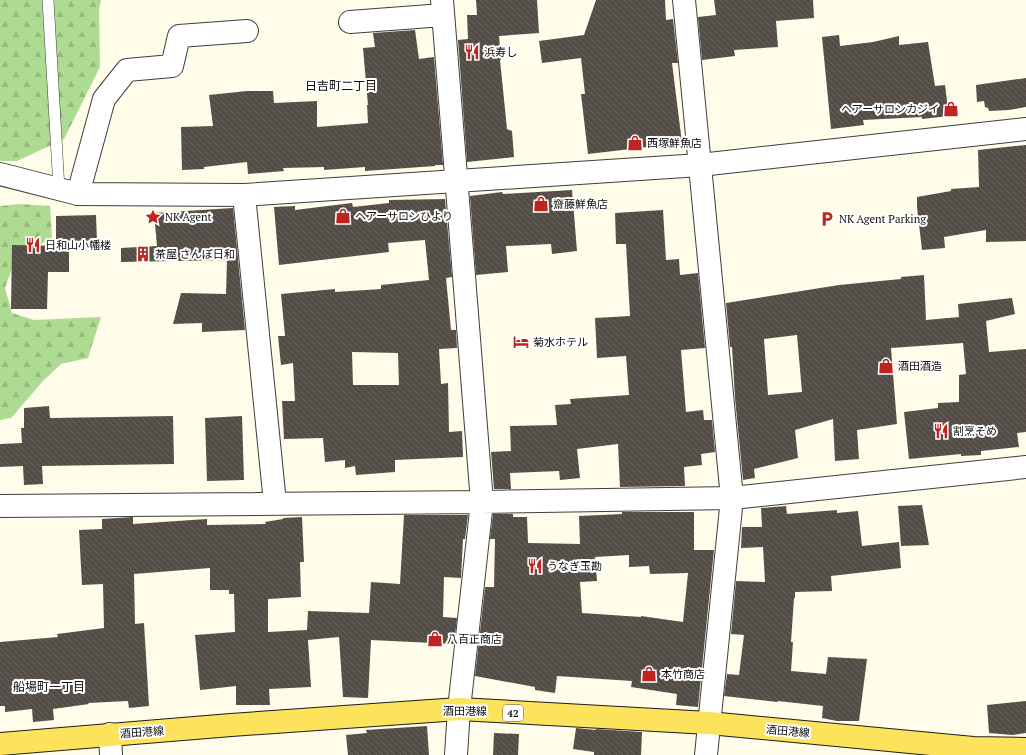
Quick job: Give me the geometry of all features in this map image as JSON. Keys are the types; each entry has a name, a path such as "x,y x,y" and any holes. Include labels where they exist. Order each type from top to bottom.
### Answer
{"main road":[{"name":"酒田港線","path":"0,744 110,745 459,710 709,723 973,748 1026,749"}],"street":[{"path":"684,0 732,498 706,755"},
{"path":"350,22 442,8 482,502 459,710 456,755"},
{"path":"68,191 104,99 127,70 172,66 179,36 247,31"},
{"path":"0,174 68,191 244,195 700,165 1026,129"},
{"path":"244,195 274,504"},
{"path":"0,506 482,502 732,498 1026,467"}],"lane":[{"path":"48,0 68,191"}],"green space":[{"path":"0,0 101,0 99,10 100,67 64,139 17,161 0,161"},
{"path":"20,204 50,206 52,238 16,257 5,288 12,313 34,320 101,317 88,358 61,364 43,381 11,418 0,420 0,206"}],"building":[{"path":"476,0 537,0 539,33 499,36 507,129 512,131 514,157 467,162 458,40 468,39 467,15 477,15"},
{"path":"596,0 665,0 666,20 673,19 678,63 672,63 682,143 588,154 581,94 585,94 581,58 542,63 539,41 584,35"},
{"path":"714,0 813,0 814,18 776,21 778,47 734,50 735,56 702,60 698,17 716,15"},
{"path":"415,30 419,59 434,57 443,165 365,171 365,167 324,170 324,167 283,168 284,171 248,174 247,162 204,167 204,169 182,170 181,127 213,126 209,95 247,91 273,91 274,103 317,101 317,127 368,123 363,48 375,47 373,33"},
{"path":"839,35 840,46 873,42 899,36 899,45 928,42 935,86 945,85 949,116 922,119 922,117 863,120 864,125 831,129 822,37"},
{"path":"1026,78 1026,107 989,111 988,108 985,107 984,101 977,102 976,85"},
{"path":"1026,145 1026,241 986,242 986,230 944,237 945,248 922,250 917,197 951,191 951,189 979,187 978,150"},
{"path":"572,190 577,251 552,254 551,244 506,246 508,272 476,275 470,196 502,192 503,194"},
{"path":"445,199 452,277 446,278 451,330 456,330 457,348 439,349 441,384 448,383 449,432 462,431 463,457 395,460 395,472 356,475 355,466 345,468 345,460 325,462 323,438 284,439 282,401 295,401 293,363 281,365 278,336 285,336 281,294 335,289 335,292 381,289 381,285 429,280 425,240 388,243 389,252 279,265 274,207 295,206 295,210 352,203 353,207 389,203 389,200","holes":["352,352 398,353 399,385 353,385"]},
{"path":"233,208 245,330 202,332 202,323 173,324 181,293 226,294 227,260 121,262 121,248 157,246 154,213"},
{"path":"663,210 666,260 679,259 680,275 698,273 705,348 681,350 686,412 703,410 704,420 712,420 715,452 701,454 702,465 684,467 685,486 620,487 618,444 577,449 580,478 560,480 559,471 510,473 511,489 494,489 491,452 511,451 510,426 557,425 555,405 571,404 570,399 629,395 626,356 597,358 595,318 630,316 626,244 616,244 615,213"},
{"path":"96,215 97,242 56,243 56,216"},
{"path":"12,245 69,246 69,272 48,272 47,309 11,309"},
{"path":"924,275 926,320 959,317 958,304 1012,298 1015,314 986,321 989,352 1026,349 1026,432 1017,433 1019,447 981,451 981,455 961,456 961,454 909,459 904,412 938,408 938,403 959,402 959,375 966,374 963,343 891,348 897,424 857,430 859,459 835,461 833,419 795,430 798,458 754,469 755,478 743,480 735,398 732,347 730,347 726,303 839,285 901,279 901,277","holes":["797,335 802,392 768,395 764,339"]},
{"path":"49,406 50,418 173,416 174,464 42,466 43,484 24,485 23,466 0,467 0,444 22,443 21,428 24,428 24,408"},
{"path":"242,416 244,480 207,481 205,418"},
{"path":"922,505 929,545 901,546 898,506"},
{"path":"786,506 787,514 837,510 837,513 858,511 862,546 899,542 901,568 831,576 832,591 795,592 791,642 793,642 791,671 826,674 828,657 867,659 859,721 837,721 822,718 823,706 724,696 727,674 739,675 744,635 731,634 736,581 765,582 763,547 741,548 742,527 762,527 761,508"},
{"path":"622,512 694,512 694,550 714,550 698,707 676,705 677,694 631,687 632,681 557,676 555,693 535,690 535,687 475,676 485,587 494,587 495,539 490,539 493,514 513,514 513,517 527,517 528,543 580,544 579,516 622,514","holes":["629,555 629,567 649,566 650,574 688,573 683,622 641,616 582,613 580,582 597,581 595,557"]},
{"path":"404,515 468,515 465,539 463,539 461,578 444,577 443,617 457,618 454,644 371,640 368,698 343,697 339,637 308,640 311,687 269,689 270,705 236,705 236,686 200,690 195,635 235,632 234,594 229,594 229,590 210,590 210,568 134,574 135,624 144,623 149,706 129,708 128,701 88,703 89,704 53,709 54,720 33,722 32,709 5,712 5,706 0,706 0,642 58,637 57,634 104,628 103,584 82,585 79,530 102,529 102,519 133,517 133,524 207,519 207,525 266,524 265,522 283,518 302,517 304,562 300,562 301,597 268,599 268,632 307,630 308,611 369,613 371,582 400,584"},
{"path":"1026,701 1026,733 1012,735 989,733 987,705"},
{"path":"427,726 429,755 348,755 346,735 367,733 366,730"},
{"path":"576,728 642,732 641,755 594,755 594,752 573,749"},
{"path":"494,733 519,734 518,755 493,755"}],"place":[{"name":"浜寿し","path":"472,52"},
{"name":"ヘアーサロンカジイ","path":"951,109"},
{"name":"西塚鮮魚店","path":"635,143"},
{"name":"齋藤鮮魚店","path":"541,204"},
{"name":"ヘアーサロンひより","path":"343,216"},
{"name":"NK Agent","path":"153,217"},
{"name":"NK Agent Parking","path":"827,219"},
{"name":"日和山小幡楼","path":"33,245"},
{"name":"茶屋 さんぽ日和","path":"143,254"},
{"name":"菊水ホテル","path":"521,342"},
{"name":"酒田酒造","path":"886,366"},
{"name":"割烹そめ","path":"941,431"},
{"name":"うなぎ玉勘","path":"535,566"},
{"name":"八百正商店","path":"435,639"},
{"name":"本竹商店","path":"649,674"}],"district":[{"name":"日吉町二丁目","path":"341,86"},
{"name":"船場町一丁目","path":"49,687"}]}
